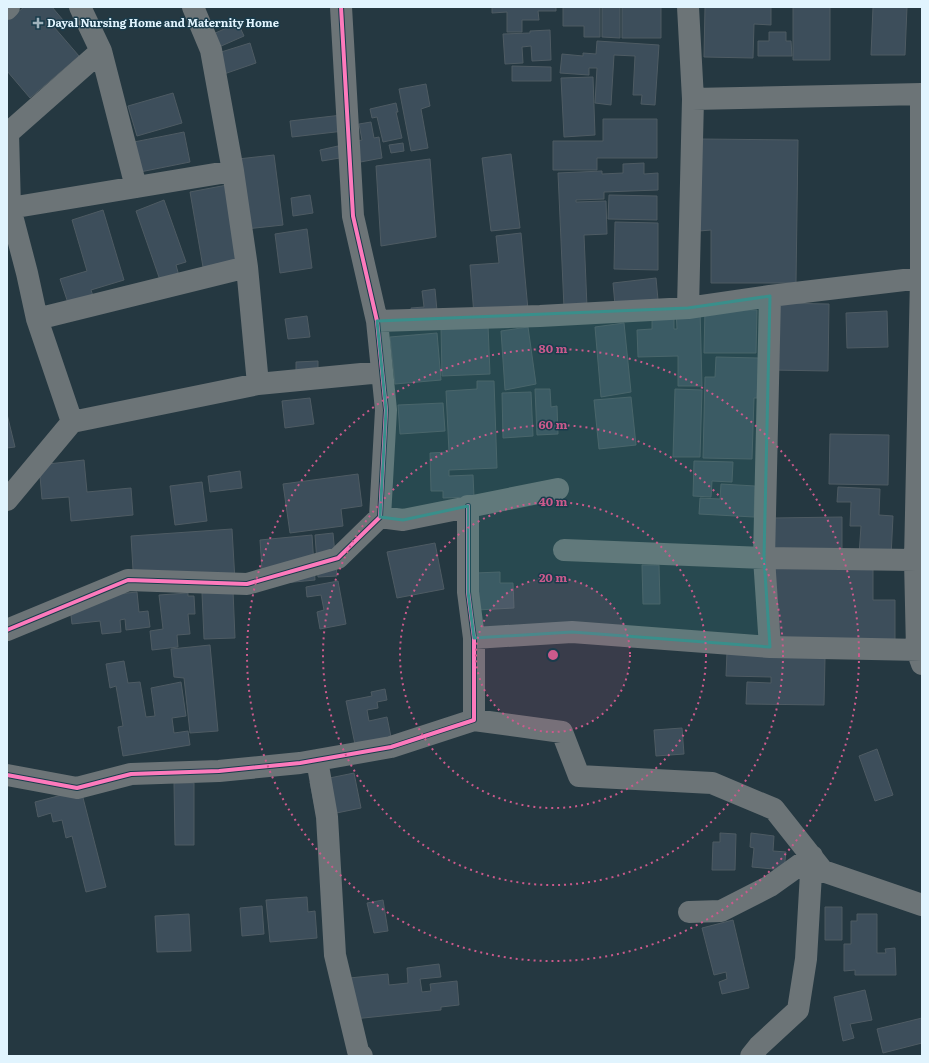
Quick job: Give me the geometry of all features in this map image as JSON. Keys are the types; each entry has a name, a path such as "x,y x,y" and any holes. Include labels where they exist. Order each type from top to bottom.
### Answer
{"street":[{"path":"80,7 101,51 136,187"},
{"path":"193,7 211,50 233,171 247,267 258,384"},
{"path":"7,630 128,580 246,584 338,558 380,517 386,410 377,321 353,216 341,7"},
{"path":"688,7 693,99 688,308"},
{"path":"72,422 37,319 10,208 8,134 101,51"},
{"path":"474,638 572,632 770,647 920,654 915,560 921,278 922,94 693,99"},
{"path":"10,208 233,171"},
{"path":"37,319 180,285 247,267"},
{"path":"377,321 540,316 688,308 770,296 921,278"},
{"path":"770,296 764,558 770,647"},
{"path":"7,500 72,422 258,384 382,372"},
{"path":"380,517 403,520 558,488"},
{"path":"468,506 468,592 474,638 474,720"},
{"path":"564,550 764,558 915,560"},
{"path":"7,775 77,788 131,774 219,771 300,763 391,747 474,720 562,732 579,776 712,784 774,809 823,871 922,905"},
{"path":"317,760 327,817 335,955 358,1051 362,1056"},
{"path":"689,912 721,911 770,886 812,856"},
{"path":"751,1056 759,1046 798,1010 806,959 812,856"}],"highlighted area":[{"path":"770,296 764,558 770,647 572,632 474,638 468,592 468,506 403,520 380,517 386,410 377,321 688,308"}],"building":[{"path":"24,7 52,7 63,20 54,27 79,56 30,98 7,71 7,16 10,19"},
{"path":"492,7 556,7 556,11 538,11 539,20 522,20 522,32 507,32 507,12 492,13"},
{"path":"563,7 600,7 600,37 584,37 584,26 563,26"},
{"path":"602,7 620,7 620,38 602,37"},
{"path":"622,7 661,7 661,38 622,38"},
{"path":"705,7 771,7 771,25 754,24 753,58 704,57"},
{"path":"793,7 830,7 830,60 793,60"},
{"path":"873,7 907,7 905,55 871,55"},
{"path":"238,23 244,36 219,47 213,34"},
{"path":"550,30 551,60 532,61 531,46 522,47 523,63 505,64 503,34 530,33 530,31"},
{"path":"769,32 786,32 786,41 791,41 792,56 758,56 758,41 769,41"},
{"path":"597,41 659,45 655,105 641,104 642,95 633,95 635,56 614,55 611,105 595,103 597,68 589,68 589,75 560,73 562,54 583,56 583,53 596,54"},
{"path":"250,43 256,63 224,74 218,53"},
{"path":"512,66 551,67 551,81 512,81"},
{"path":"593,77 595,135 564,137 561,78"},
{"path":"426,84 430,106 421,109 428,148 411,151 399,89"},
{"path":"173,93 182,123 137,136 128,106"},
{"path":"396,103 398,112 396,112 402,138 383,142 377,117 372,118 370,109"},
{"path":"342,115 344,131 292,137 290,121"},
{"path":"603,119 657,119 657,158 597,158 597,170 553,170 553,141 603,141"},
{"path":"371,122 374,138 379,137 382,158 355,163 352,142 362,140 359,124"},
{"path":"184,132 190,162 140,172 134,142"},
{"path":"700,139 798,140 796,283 711,283 711,230 699,231"},
{"path":"403,143 404,151 391,153 389,145"},
{"path":"338,146 340,158 322,161 320,150"},
{"path":"511,154 520,228 491,231 482,158"},
{"path":"274,155 283,225 246,229 238,159"},
{"path":"430,159 436,237 381,246 376,166"},
{"path":"644,163 644,174 658,173 658,190 604,192 604,199 576,200 576,202 606,201 607,234 584,235 587,307 564,308 558,173 602,171 602,174 623,173 623,164"},
{"path":"227,185 241,261 203,267 190,192"},
{"path":"310,195 313,213 293,216 291,198"},
{"path":"609,195 657,196 657,220 608,219"},
{"path":"164,200 186,262 176,265 179,276 161,283 136,211"},
{"path":"103,210 124,280 91,290 94,299 69,306 60,279 87,271 72,220"},
{"path":"615,222 658,223 658,270 614,269"},
{"path":"307,229 312,268 280,273 275,234"},
{"path":"521,233 528,310 474,315 470,265 499,263 496,236"},
{"path":"656,278 658,300 615,305 613,283"},
{"path":"435,289 437,311 412,314 411,308 424,307 422,291"},
{"path":"773,303 829,304 828,371 772,370"},
{"path":"652,309 674,309 674,329 677,329 676,309 700,309 702,386 678,386 678,356 638,357 637,330 652,329"},
{"path":"705,309 757,310 756,353 704,353"},
{"path":"887,311 888,347 847,348 846,313"},
{"path":"307,316 310,337 288,339 285,319"},
{"path":"624,323 631,392 601,397 595,327"},
{"path":"488,325 490,374 442,376 441,327"},
{"path":"528,327 536,384 505,390 501,331"},
{"path":"437,333 441,380 395,384 390,337"},
{"path":"716,357 759,358 757,398 754,398 752,459 703,458 705,377 715,377"},
{"path":"318,361 318,386 296,386 296,362"},
{"path":"477,381 494,381 497,468 449,470 449,476 473,475 474,497 443,498 443,491 431,491 430,453 449,452 446,391 477,389"},
{"path":"535,389 550,389 551,407 557,406 558,434 537,435"},
{"path":"675,389 702,390 700,457 673,457"},
{"path":"531,392 533,436 503,438 502,393"},
{"path":"631,397 636,445 599,449 594,400"},
{"path":"310,398 314,424 285,428 282,401"},
{"path":"443,403 445,431 400,434 398,405"},
{"path":"7,414 15,447 7,448"},
{"path":"830,434 889,435 888,485 829,484"},
{"path":"84,460 87,492 131,488 133,515 71,521 69,497 42,499 39,465"},
{"path":"694,461 733,462 732,482 712,481 711,497 693,496"},
{"path":"240,471 242,488 210,492 208,476"},
{"path":"358,474 362,506 341,509 343,526 290,533 283,484"},
{"path":"202,482 207,521 175,525 170,486"},
{"path":"721,484 755,486 754,517 699,514 700,498 720,499"},
{"path":"838,487 880,489 879,515 893,516 891,557 859,555 861,526 850,526 851,502 837,502"},
{"path":"842,517 842,555 772,556 772,518"},
{"path":"232,529 235,581 134,587 131,536"},
{"path":"333,533 337,576 318,577 315,535"},
{"path":"312,535 315,580 263,585 260,540"},
{"path":"435,543 444,589 397,598 387,552"},
{"path":"873,561 873,600 895,600 895,642 776,644 775,562"},
{"path":"642,565 659,565 660,604 643,604"},
{"path":"500,572 500,583 513,583 514,608 477,610 475,573"},
{"path":"338,581 346,624 320,629 317,612 324,610 321,595 307,597 306,587"},
{"path":"233,591 235,638 204,639 202,593"},
{"path":"137,592 139,612 148,611 150,627 126,630 125,619 120,620 121,632 102,634 100,621 72,624 69,599"},
{"path":"188,593 188,596 194,596 195,614 188,614 190,634 177,635 178,647 152,650 150,631 163,629 159,595"},
{"path":"210,645 218,731 190,733 184,678 174,677 171,649"},
{"path":"727,652 825,658 824,705 746,704 747,682 771,683 771,677 726,676"},
{"path":"124,661 128,683 140,682 146,717 155,716 151,688 181,682 186,716 172,718 174,733 188,731 190,745 123,756 118,727 123,726 116,686 110,688 106,664"},
{"path":"385,689 387,700 377,702 378,708 367,710 369,721 387,717 393,747 357,754 346,701 372,696 371,692"},
{"path":"682,728 684,754 656,756 654,730"},
{"path":"877,749 893,795 875,801 859,756"},
{"path":"354,773 361,808 317,817 310,782"},
{"path":"174,783 194,783 194,845 175,845"},
{"path":"81,790 106,887 86,892 72,836 66,838 62,820 53,822 51,813 38,817 35,802"},
{"path":"720,833 736,834 735,870 712,870 713,842 720,842"},
{"path":"751,833 774,836 773,851 786,852 784,870 752,867 754,848 750,847"},
{"path":"307,897 308,912 315,911 317,938 270,942 266,900"},
{"path":"383,900 388,931 374,933 367,903"},
{"path":"262,906 264,934 242,936 240,908"},
{"path":"825,907 842,907 842,940 825,940"},
{"path":"189,914 191,951 157,952 155,916"},
{"path":"857,914 877,914 877,953 886,953 885,949 895,948 896,975 855,975 855,970 844,971 844,944 851,944 851,921 857,921"},
{"path":"733,920 749,988 722,994 719,982 727,979 726,972 714,975 702,928"},
{"path":"439,964 441,977 420,979 422,992 431,991 430,984 457,981 459,1005 441,1007 441,1010 344,1020 340,979 388,974 389,985 408,983 407,968"},
{"path":"865,990 872,1020 850,1024 854,1038 843,1041 834,997"},
{"path":"922,1018 922,1043 883,1053 877,1029"}],"cycle path":[{"path":"7,630 128,580 247,584 338,558 380,517 386,410 377,321 353,216 341,7"},
{"path":"7,775 77,788 131,774 219,771 300,763 391,747 474,720 474,638 468,592 468,506"}],"place":[{"name":"Dayal Nursing Home and Maternity Home","path":"38,23"}]}
